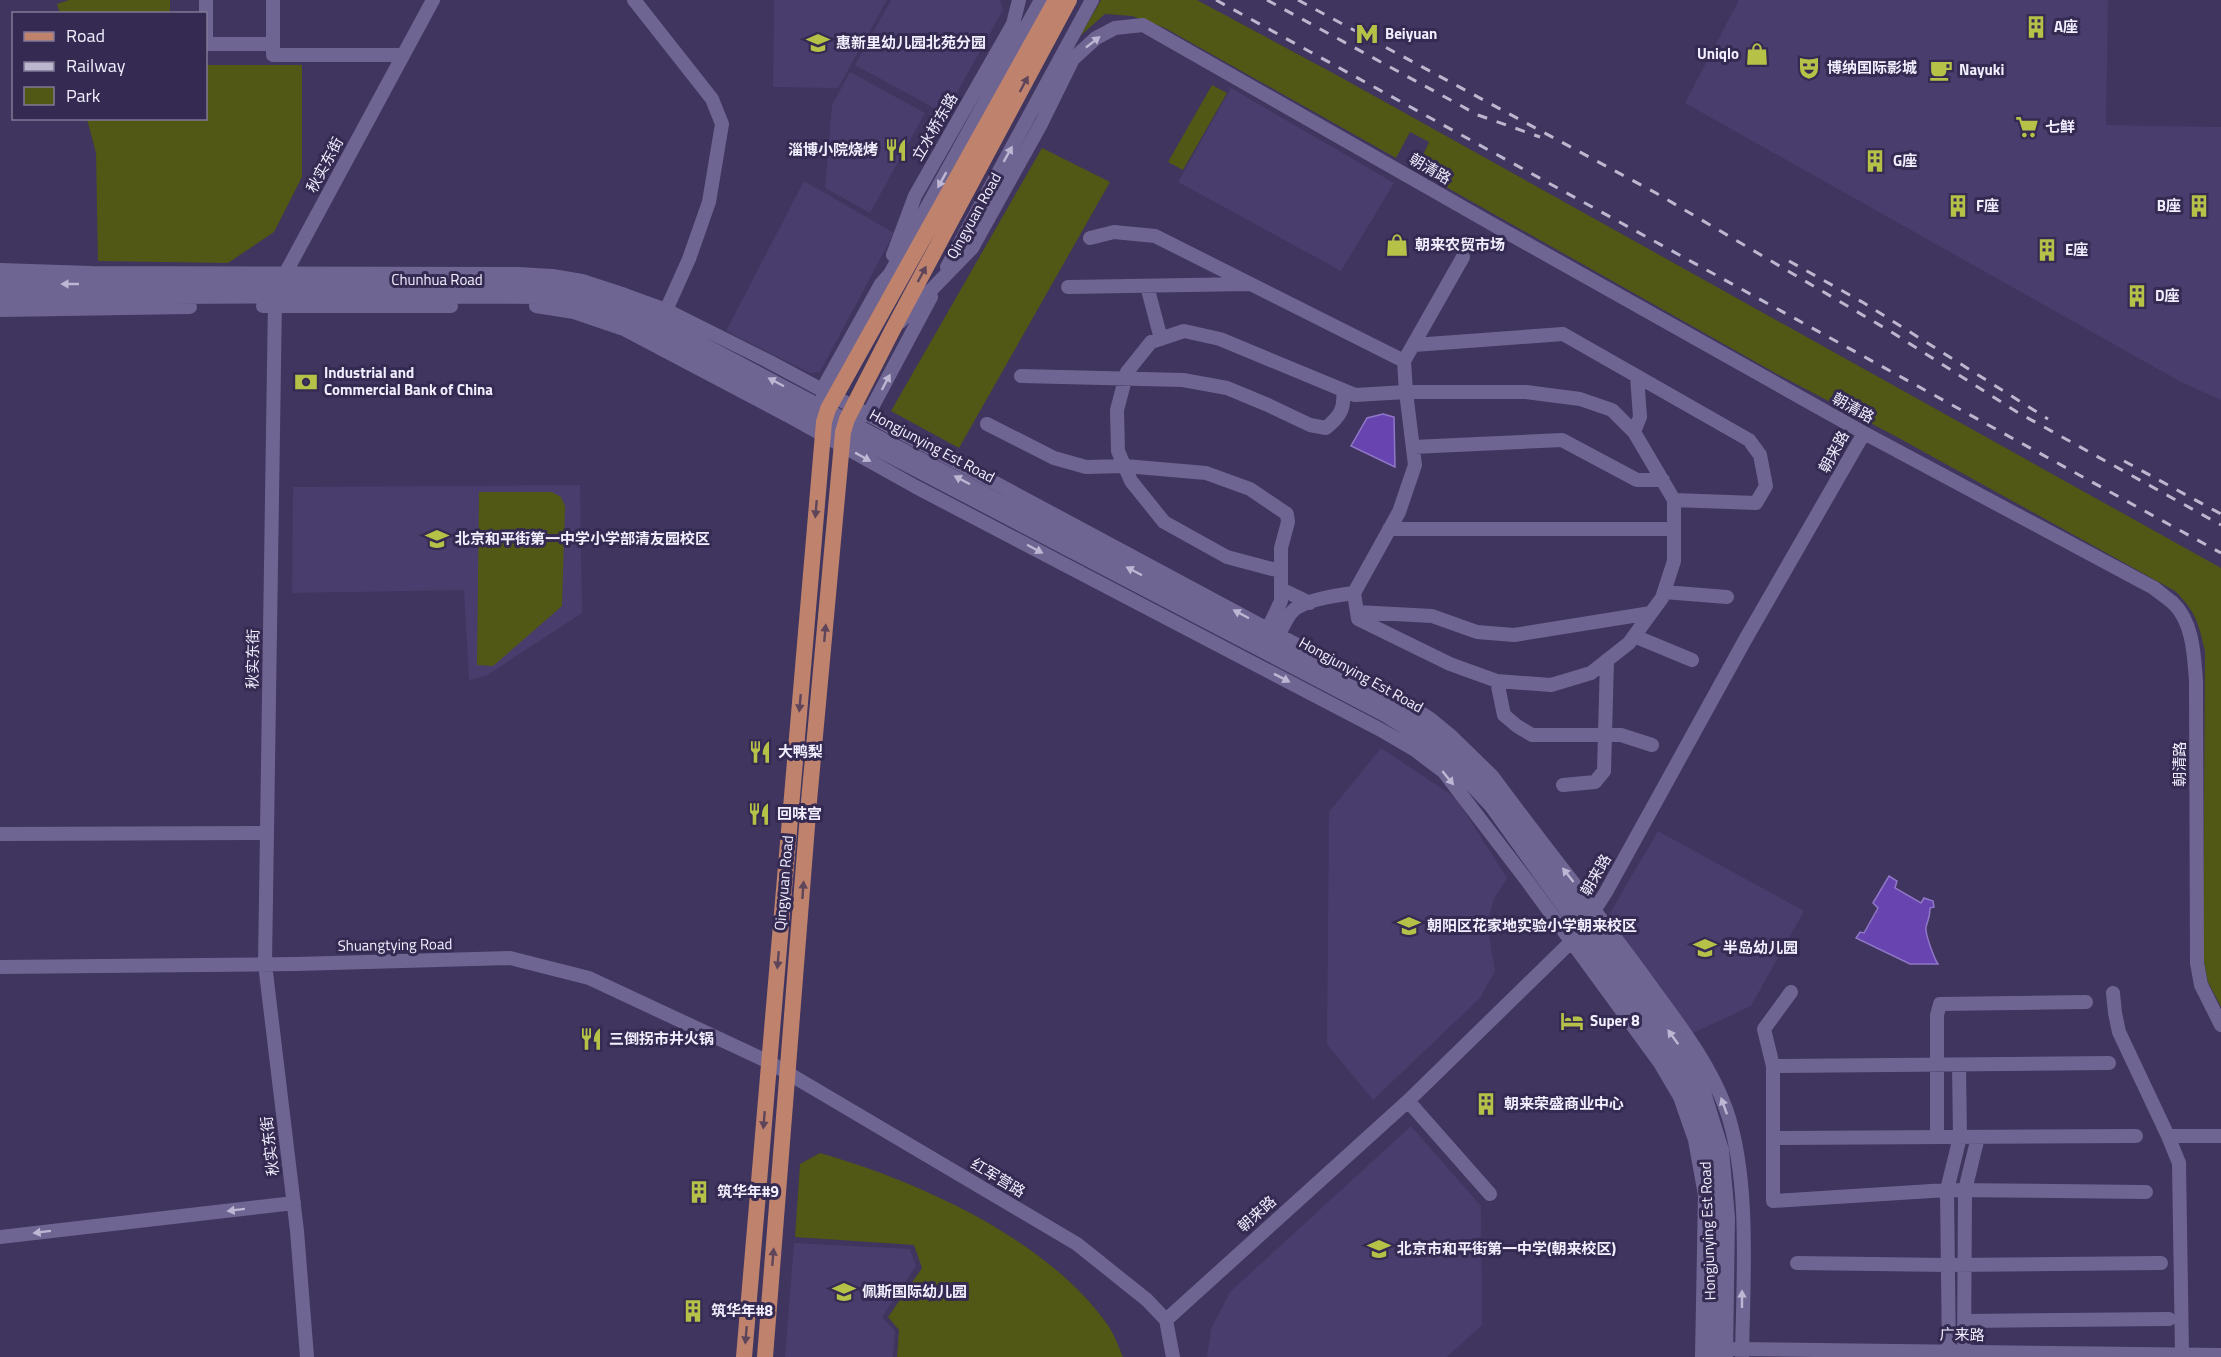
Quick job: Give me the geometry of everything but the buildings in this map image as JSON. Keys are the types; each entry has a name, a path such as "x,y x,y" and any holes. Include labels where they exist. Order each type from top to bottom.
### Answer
{"main road":[{"name":"Qingyuan Road","path":"744,1357 826,411 1056,0"},
{"name":"Qingyuan Road","path":"765,1357 809,801 850,424 893,329 1069,0"}],"street":[{"path":"273,0 273,55 403,56"},
{"name":"秋实东街","path":"307,1357 294,1203 265,964 275,296 433,0"},
{"path":"634,0 712,99 722,124 709,202 689,259 664,316"},
{"name":"立水桥东路","path":"885,308 890,274 889,265 915,196 1013,24 1019,0"},
{"name":"Qingyuan Road","path":"826,411 881,285 890,274 1041,0"},
{"name":"Qingyuan Road","path":"850,424 938,284 1092,0"},
{"name":"朝清路","path":"938,284 972,248 1031,143 1073,59 1096,38 1115,28 1143,25 1864,433 2154,588 2175,605 2185,622 2193,644 2196,681 2198,963 2201,985 2221,1025"},
{"path":"207,44 273,44"},
{"path":"1090,238 1114,232 1155,236 1404,361"},
{"path":"1280,571 1227,557 1164,522 1131,481 1118,451 1117,410 1127,372 1151,342 1184,331 1220,339 1355,395 1406,392 1526,392 1580,399 1612,410 1634,432 1674,500 1674,561 1664,592 1629,643 1591,673 1551,685 1497,681 1450,664 1358,619 1354,593 1399,512 1415,465 1406,392 1404,361 1463,257"},
{"path":"0,270 92,273 552,276 582,281 664,316 850,424 970,468 1090,535 1269,643 1409,705 1452,736 1492,776 1588,920 1698,1052 1726,1110 1739,1167 1743,1209 1742,1353"},
{"name":"Chunhua Road","path":"0,284 275,296 549,285 575,289 664,316 850,424"},
{"path":"893,329 938,284"},
{"path":"1068,287 1250,284"},
{"path":"1147,286 1161,339"},
{"path":"0,310 275,296"},
{"name":"Chunhua Road","path":"0,298 540,297 578,303 606,311 826,411"},
{"path":"1414,345 1563,334 1749,440 1760,455 1766,486 1756,503 1674,500"},
{"path":"1021,376 1183,380 1227,388 1310,425 1326,428 1339,417 1344,401 1343,390"},
{"path":"1634,432 1640,417 1637,376"},
{"path":"850,424 916,487 1381,730 1444,772 1660,1063 1680,1097 1695,1140 1703,1177 1715,1353"},
{"name":"Hongjunying Est Road","path":"850,424 1269,643 1425,741 1455,766 1588,920 1684,1053 1703,1089 1722,1150 1727,1193 1715,1353"},
{"path":"987,424 1054,458 1086,467 1125,466 1206,473 1250,489 1287,514 1288,522 1281,548 1281,601 1269,643 1258,666"},
{"name":"朝来路","path":"1166,1320 1408,1101 1572,943 1588,920 1864,433"},
{"path":"1413,447 1562,440 1637,480 1663,480"},
{"path":"1389,529 1674,529"},
{"path":"1281,589 1310,603"},
{"path":"1664,592 1727,597"},
{"path":"1269,643 1295,609 1326,597 1354,593"},
{"path":"1357,612 1432,616 1477,632 1514,635 1651,613"},
{"path":"1634,636 1692,660"},
{"path":"1563,785 1595,782 1604,771 1607,660"},
{"path":"1497,681 1504,716 1532,735 1621,735 1652,746"},
{"path":"0,834 267,833"},
{"name":"Shuangtying Road","path":"0,967 510,958 589,978 769,1062"},
{"path":"1791,992 1764,1029 1773,1066 1773,1201 1947,1190 2146,1192"},
{"path":"2113,993 2119,1032 2179,1164 2182,1354"},
{"path":"1937,1137 1937,1015 1940,1004 2086,1002"},
{"name":"红军营路","path":"769,1062 1077,1244 1147,1300 1166,1320"},
{"path":"1773,1066 2109,1064"},
{"path":"1949,1354 1947,1190 1960,1137 1959,1065"},
{"path":"1408,1101 1490,1194"},
{"path":"1773,1138 2136,1136"},
{"path":"2168,1136 2221,1136"},
{"path":"1964,1354 1965,1190 1978,1137"},
{"path":"0,1237 294,1203"},
{"path":"1797,1263 1949,1265 2161,1263"},
{"path":"1965,1321 2169,1319"},
{"path":"1166,1320 1173,1357"},
{"name":"广来路","path":"1715,1353 2221,1355"}],"shaded area":[{"name":"惠新里幼儿园北苑分园","path":"774,0 887,0 838,88 773,87"},
{"path":"891,0 1000,0 1003,10 945,114 855,65"},
{"path":"1739,0 2108,0 2106,125 2221,127 2221,400 2181,382 1685,103"},
{"path":"850,72 925,113 870,213 825,188 832,105"},
{"path":"1231,88 1394,183 1341,271 1178,182"},
{"path":"804,181 894,233 820,372 810,373 726,331"},
{"path":"1383,414 1394,417 1395,467 1351,446 1367,418"},
{"name":"北京和平街第一中学小学部清友园校区","path":"580,485 582,613 486,676 469,680 464,590 292,593 293,487"},
{"name":"朝阳区花家地实验小学朝来校区","path":"1381,748 1456,798 1507,878 1494,899 1489,916 1489,936 1495,971 1480,998 1373,1100 1327,1044 1329,812"},
{"name":"半岛幼儿园","path":"1658,831 1804,911 1751,1006 1689,1035 1607,918"},
{"path":"1889,876 1897,881 1895,888 1921,903 1924,898 1933,901 1934,907 1930,908 1926,931 1938,964 1910,964 1856,938 1860,932 1864,933 1878,908 1873,903"},
{"name":"北京市和平街第一中学(朝来校区)","path":"1411,1126 1481,1206 1482,1325 1447,1357 1207,1357 1211,1329 1230,1292"},
{"name":"佩斯国际幼儿园","path":"794,1243 910,1249 916,1266 882,1317 895,1331 893,1357 785,1357"}],"green space":[{"path":"69,0 170,0 170,12 60,12 57,4"},
{"path":"1101,0 1197,0 1342,78 2221,568 2221,1007 2208,982 2203,957 2205,651 2195,618 2188,605 2175,591 1897,437 1777,374 1416,170 1429,142 1410,132 1396,158 1165,28 1132,16 1105,14 1080,36"},
{"path":"207,65 302,65 302,177 274,232 228,263 98,261 96,153 87,120 207,120"},
{"path":"1212,85 1227,93 1183,170 1168,162"},
{"path":"1042,148 1110,182 959,448 891,411"},
{"path":"479,492 552,492 561,497 565,506 562,606 493,666 477,665"},
{"path":"820,1153 858,1165 938,1197 1016,1240 1051,1265 1081,1293 1114,1335 1123,1357 897,1357 899,1330 888,1317 922,1268 914,1245 795,1237 800,1164"}],"railway":[{"path":"1216,0 2221,553"},
{"path":"1267,0 1478,115 1540,137"},
{"path":"1298,0 1656,193 1893,333 2017,412 2221,525"},
{"path":"1789,261 1864,303 2048,419"},
{"path":"2124,461 2221,514"}],"place":[{"name":"A座","path":"2036,27"},
{"name":"Beiyuan","path":"1367,34"},
{"name":"惠新里幼儿园北苑分园","path":"818,43"},
{"name":"Uniqlo","path":"1757,54"},
{"name":"博纳国际影城","path":"1809,68"},
{"name":"Nayuki","path":"1941,70"},
{"name":"七鲜","path":"2027,127"},
{"name":"淄博小院烧烤","path":"896,150"},
{"name":"G座","path":"1875,161"},
{"name":"F座","path":"1958,206"},
{"name":"B座","path":"2199,206"},
{"name":"朝来农贸市场","path":"1397,245"},
{"name":"E座","path":"2047,250"},
{"name":"D座","path":"2137,296"},
{"name":"Industrial and Commercial Bank of China","path":"306,382"},
{"name":"北京和平街第一中学小学部清友园校区","path":"437,539"},
{"name":"大鸭梨","path":"760,752"},
{"name":"回味宫","path":"759,814"},
{"name":"朝阳区花家地实验小学朝来校区","path":"1409,926"},
{"name":"半岛幼儿园","path":"1705,948"},
{"name":"Super 8","path":"1572,1021"},
{"name":"三倒拐市井火锅","path":"591,1039"},
{"name":"朝来荣盛商业中心","path":"1486,1104"},
{"name":"筑华年#9","path":"699,1192"},
{"name":"北京市和平街第一中学(朝来校区)","path":"1379,1249"},
{"name":"佩斯国际幼儿园","path":"844,1292"},
{"name":"筑华年#8","path":"693,1311"}]}
